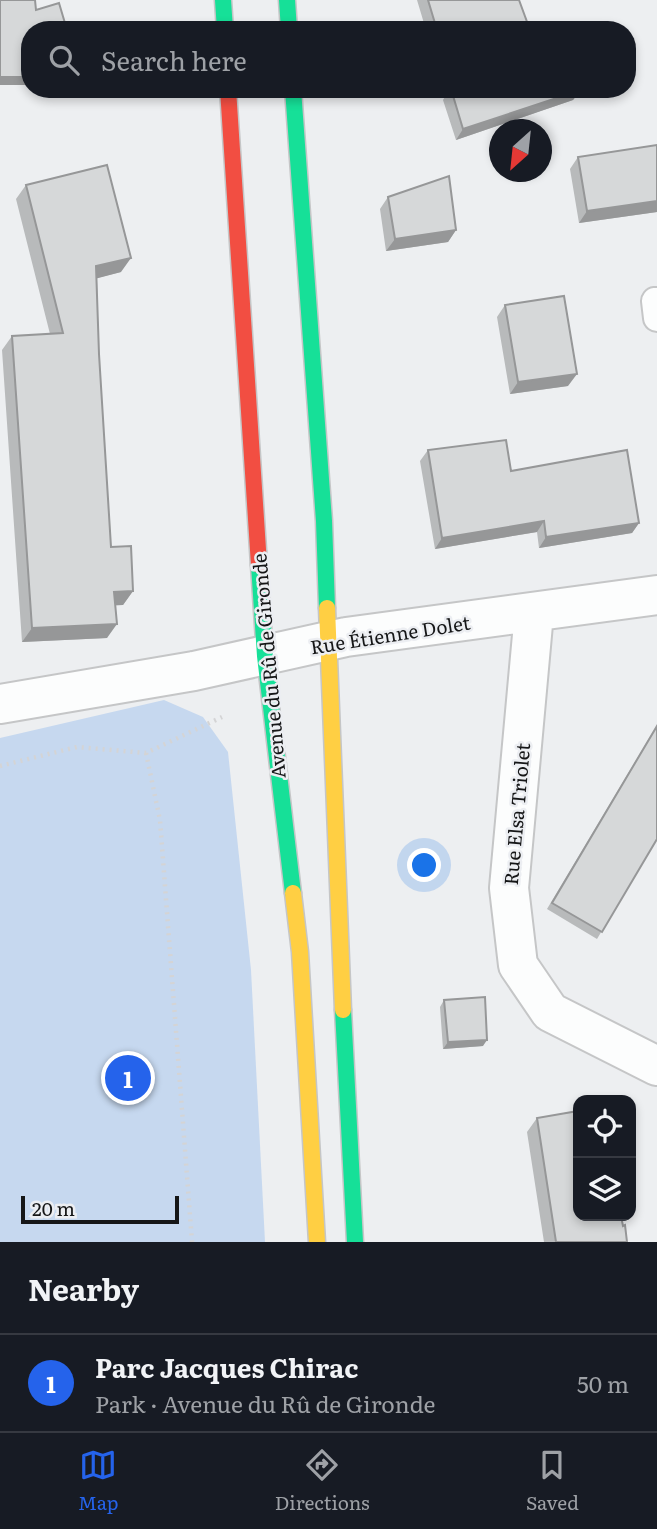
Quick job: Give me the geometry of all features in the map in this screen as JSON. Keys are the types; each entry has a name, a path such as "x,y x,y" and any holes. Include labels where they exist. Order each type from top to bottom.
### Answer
{"main road":[{"path":"223,0 224,21"},
{"path":"287,0 288,21"},
{"name":"Avenue du Rû de Gironde","path":"229,98 265,656 300,952 317,1242"},
{"path":"294,98 323,507 339,932 355,1242"}],"street":[{"name":"Rue Étienne Dolet","path":"0,705 194,671 330,640 657,595"},
{"name":"Rue Elsa Triolet","path":"534,613 509,888 519,965 550,1012 657,1066"}],"path":[{"path":"0,766 77,747 146,753 222,717"},
{"path":"146,753 160,820 192,1242"}],"shaded area":[{"path":"164,700 203,717 228,752 251,970 265,1242 0,1242 0,738"}],"building":[{"path":"0,0 35,0 36,10 59,3 64,21 21,21 21,77 0,77"},
{"path":"428,0 519,0 527,21 434,21"},
{"path":"454,98 557,98 489,119 463,129"},
{"path":"657,145 657,201 587,211 578,157"},
{"path":"107,165 131,258 96,266 99,354 111,547 131,546 133,591 114,592 117,624 32,628 12,336 63,333 26,185"},
{"path":"449,176 456,230 395,239 388,197"},
{"path":"564,296 577,374 518,382 505,305"},
{"path":"506,440 511,471 627,450 639,523 546,537 544,521 442,538 428,450"},
{"path":"657,726 657,839 602,932 552,903"},
{"path":"485,997 487,1040 448,1042 444,1000"},
{"path":"573,1112 573,1221 622,1221 627,1242 556,1242 537,1118"}],"traffic: fast":[{"path":"223,0 224,21"},
{"path":"287,0 288,21"},
{"path":"294,98 324,521 327,608"},
{"path":"259,565 265,656 293,893"},
{"path":"343,1010 355,1242"}],"traffic: slow":[{"path":"327,608 343,1010"},
{"path":"293,893 300,952 317,1242"}],"traffic: jam":[{"path":"229,98 259,565"}],"place":[{"name":"Parc Jacques Chirac","path":"128,1078"}]}
